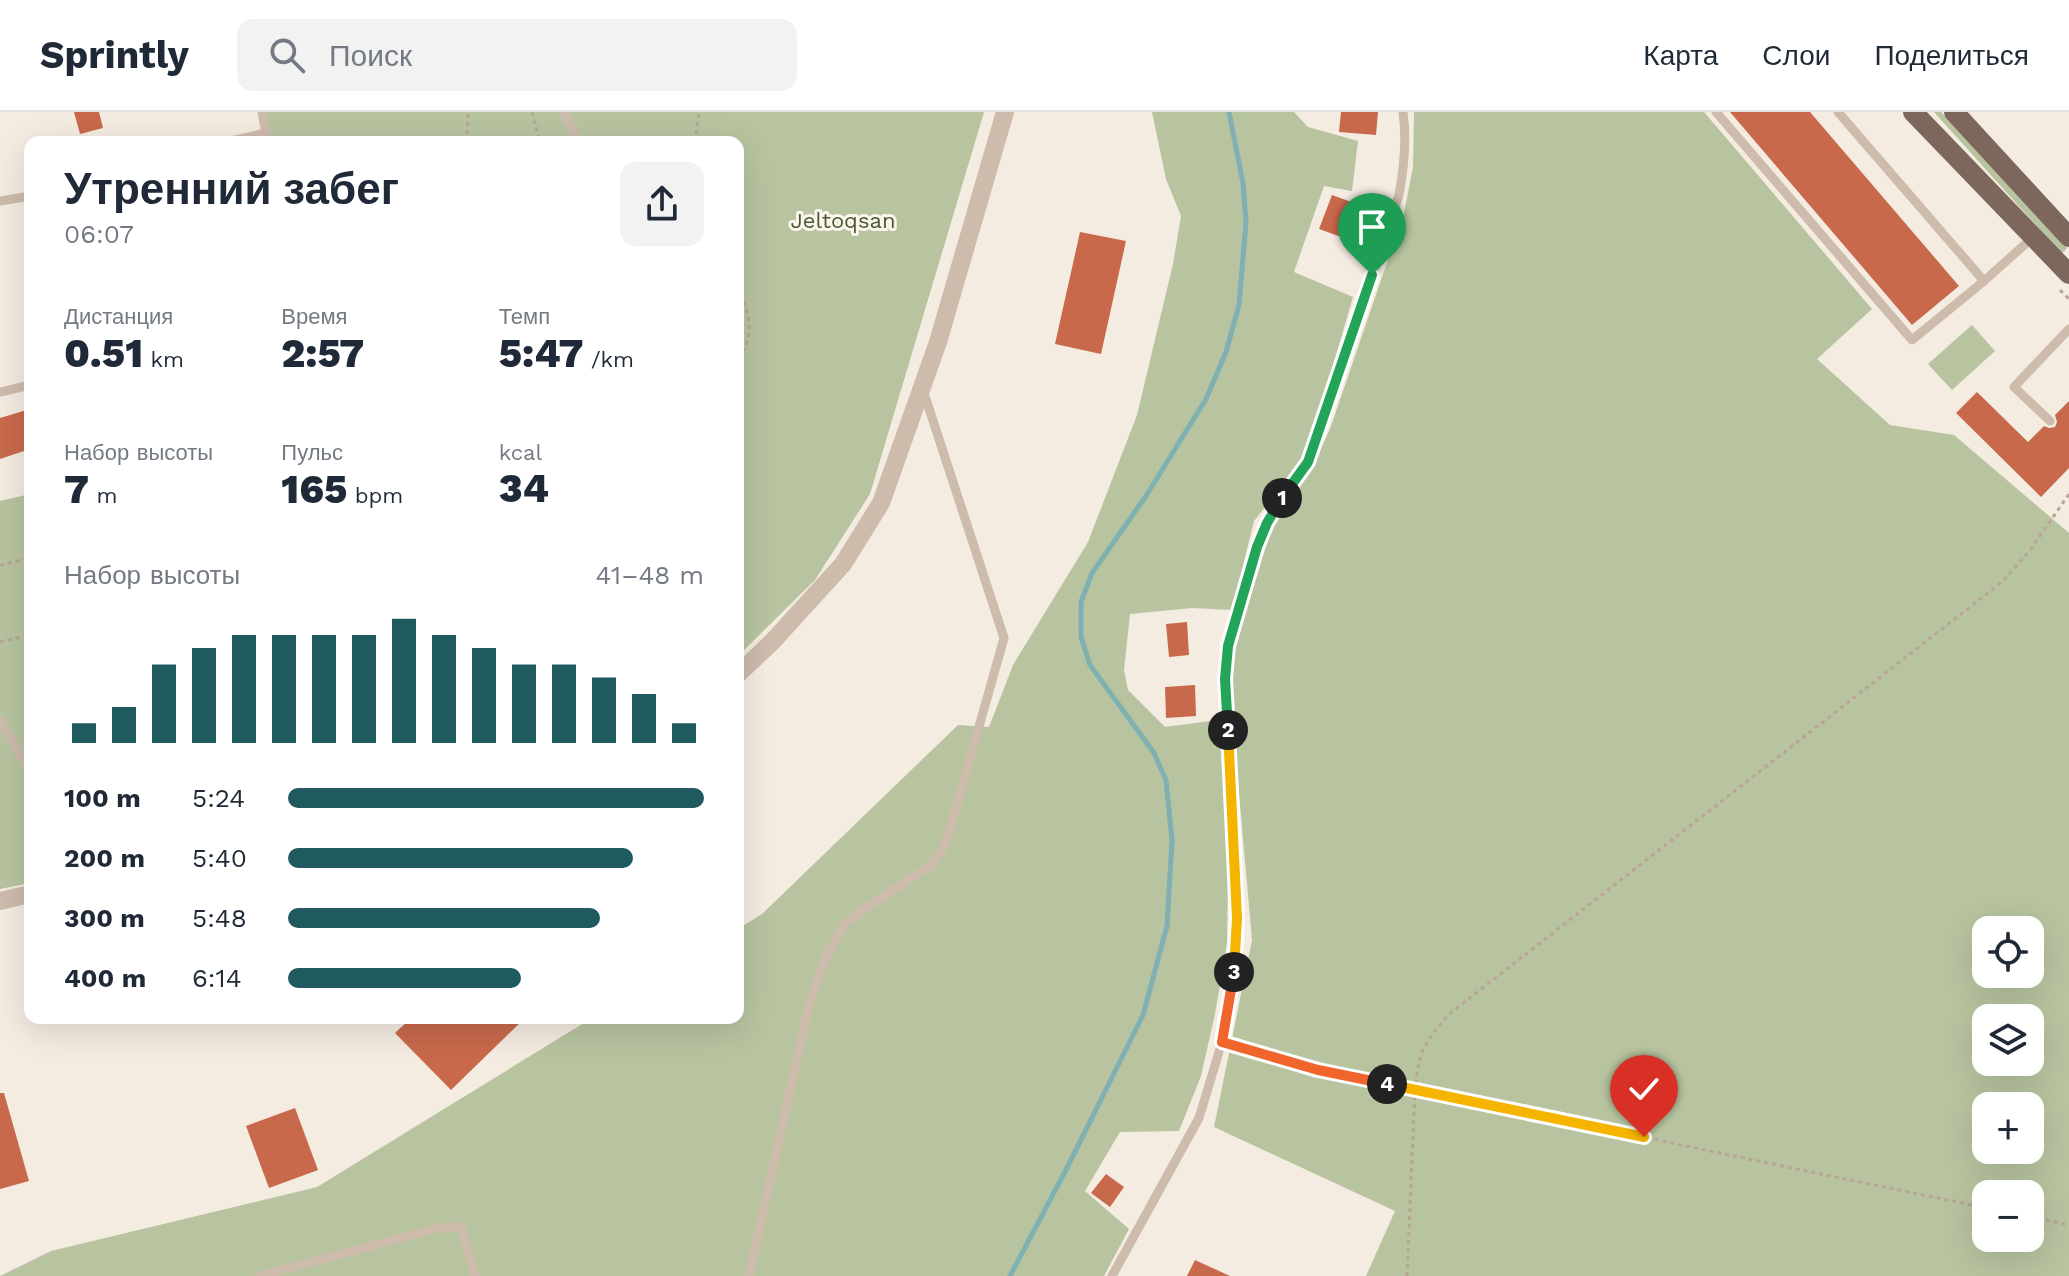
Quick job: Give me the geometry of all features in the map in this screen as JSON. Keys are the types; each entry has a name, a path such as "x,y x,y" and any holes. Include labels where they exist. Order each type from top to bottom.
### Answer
{"main road":[{"path":"1913,112 2069,274"},
{"path":"1954,112 2069,237"}],"street":[{"path":"744,668 843,564 881,503 938,342 1005,112"},
{"path":"0,901 24,895"}],"lane":[{"path":"262,112 267,136"},
{"path":"564,112 575,136"},
{"path":"1112,1276 1199,1118 1222,1042 1235,965 1237,918 1225,679 1228,646 1267,523 1308,462 1319,435 1399,195 1404,169 1403,112"},
{"path":"1716,112 1912,340 2032,238"},
{"path":"1838,112 1984,281"},
{"path":"0,201 24,197"},
{"path":"2050,421 2014,387 2069,329"},
{"path":"0,392 24,386"},
{"path":"749,1276 810,1001 827,954 845,924 930,866 942,850 1004,638 922,387"},
{"path":"0,720 24,761"},
{"path":"259,1276 442,1227 461,1227 475,1276"}],"path":[{"path":"467,136 468,112"},
{"path":"532,112 538,136"},
{"path":"696,136 699,112"},
{"path":"744,300 750,329 744,349"},
{"path":"1407,1276 1419,1060 1428,1039 1448,1015 2002,582 2031,549 2069,494"},
{"path":"0,565 24,559"},
{"path":"0,642 24,636"},
{"path":"1222,1042 1318,1070 1972,1205"},
{"path":"2044,1220 2069,1225"}],"green space":[{"name":"Jeltoqsan","path":"261,112 984,112 870,494 815,580 744,650 744,136 264,136"},
{"path":"1152,112 1294,112 1308,127 1358,141 1352,191 1324,186 1294,272 1353,297 1307,454 1254,521 1232,610 1192,608 1130,614 1124,670 1128,690 1165,727 1218,720 1226,806 1227,943 1201,1076 1179,1131 1120,1132 1085,1191 1129,1229 1104,1276 0,1276 51,1251 317,1187 582,1024 744,1024 744,925 762,914 958,725 989,727 1013,665 1088,542 1137,415 1173,264 1181,216 1166,179"},
{"path":"1414,112 1704,112 1872,309 1817,359 1890,425 1954,435 2069,533 2069,1276 1366,1276 1395,1211 1214,1127 1252,940 1230,692 1234,654 1272,527 1311,470 1330,429 1404,213 1413,167"},
{"path":"1934,112 1941,112 2067,247 2065,251 2061,253"},
{"path":"1972,325 1995,351 1952,390 1928,364"},
{"path":"24,495 24,884 0,889 0,501"}],"building":[{"path":"74,112 99,112 103,128 80,134"},
{"path":"1341,112 1378,112 1376,135 1339,132"},
{"path":"1730,112 1810,112 1959,286 1912,325"},
{"path":"1332,195 1368,208 1355,242 1319,229"},
{"path":"1080,232 1126,241 1101,354 1055,344"},
{"path":"1977,392 2028,442 2044,426 2055,427 2055,415 2069,401 2069,468 2041,497 1956,413"},
{"path":"24,411 24,451 0,459 0,418"},
{"path":"1187,622 1189,655 1169,657 1166,624"},
{"path":"1195,685 1196,716 1166,718 1165,687"},
{"path":"405,1024 519,1024 451,1090 395,1033"},
{"path":"0,1093 4,1093 29,1181 0,1189"},
{"path":"295,1108 318,1170 269,1188 246,1126"},
{"path":"1106,1174 1124,1187 1110,1207 1091,1193"},
{"path":"1195,1260 1230,1276 1187,1276"}],"waterway":[{"path":"1010,1276 1143,1015 1167,926 1172,840 1166,780 1154,753 1090,665 1081,637 1081,602 1092,573 1146,496 1206,399 1226,352 1239,305 1246,222 1243,183 1229,112"}],"route":[{"path":"1372,275 1308,462 1267,523 1257,547 1228,646 1225,679 1237,918 1235,965 1222,1042 1318,1070 1644,1137"}]}
